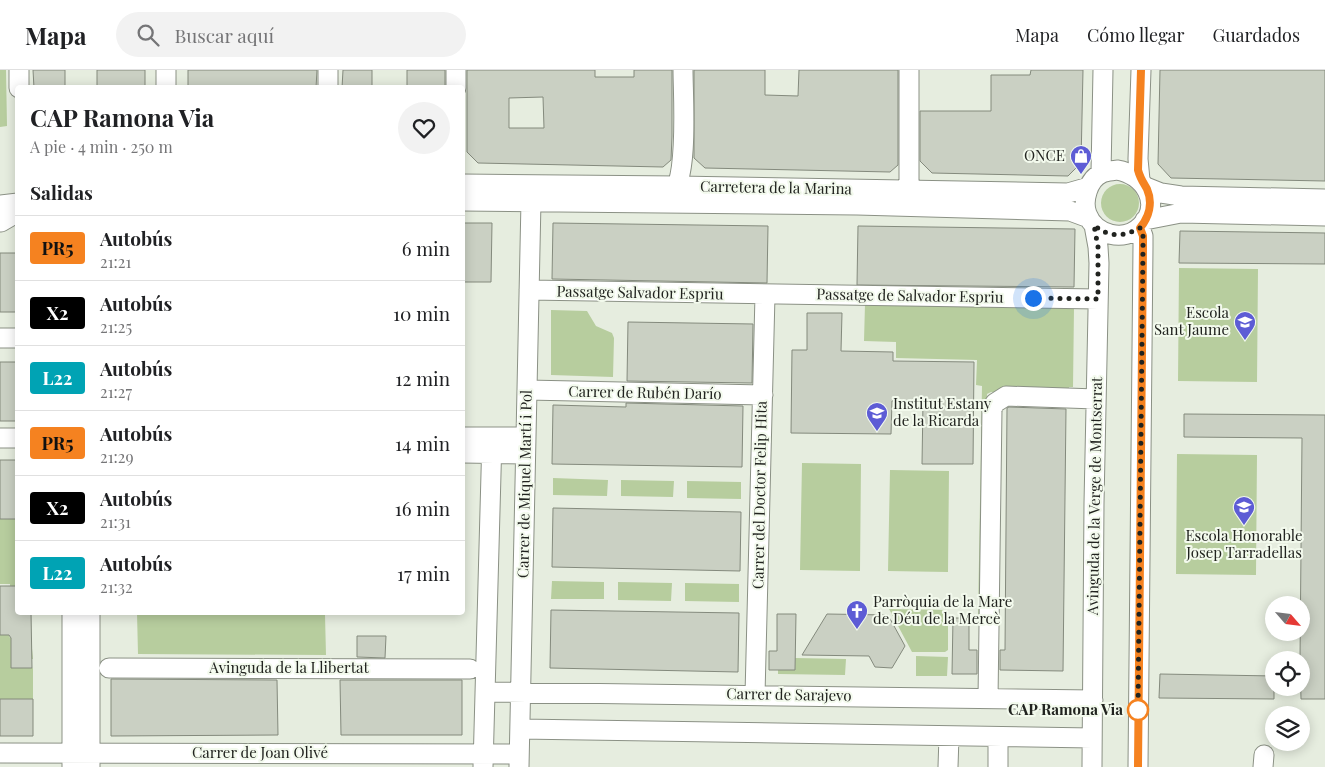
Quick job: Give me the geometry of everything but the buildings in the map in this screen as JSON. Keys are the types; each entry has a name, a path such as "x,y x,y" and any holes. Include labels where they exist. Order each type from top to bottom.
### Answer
{"street":[{"path":"19,70 19,85"},
{"path":"166,70 166,85"},
{"path":"328,70 328,85"},
{"path":"456,70 456,85"},
{"path":"660,202 674,192 678,186 683,163 683,70"},
{"path":"908,190 909,70"},
{"path":"1103,70 1095,180 1085,202 1091,222 1100,231 1124,235 1142,224 1181,213 1325,216"},
{"path":"1138,767 1142,224 1150,203 1138,159 1141,70"},
{"path":"1095,180 1117,170 1126,171 1162,193 1181,196 1325,199"},
{"name":"Carretera de la Marina","path":"465,184 1068,193 1078,191 1095,180"},
{"name":"Carretera de la Marina","path":"467,199 857,205 1070,211 1080,214 1091,222"},
{"name":"Carrer de Miquel Martí i Pol","path":"519,761 531,201"},
{"path":"0,205 15,203"},
{"path":"0,222 15,212"},
{"path":"0,222 15,220"},
{"name":"Avinguda de la Verge de Montserrat","path":"1091,222 1098,247 1092,767"},
{"name":"Passatge Salvador Espriu","path":"529,290 758,295"},
{"name":"Passatge de Salvador Espriu","path":"758,295 1098,299"},
{"name":"Carrer del Doctor Felip Hita","path":"755,694 763,395 758,295"},
{"path":"0,338 15,338"},
{"name":"Carrer de Rubén Darío","path":"527,390 763,395"},
{"path":"988,699 992,409 995,402 1006,396 1096,399"},
{"path":"0,438 15,438"},
{"path":"465,439 492,445 525,446"},
{"path":"465,452 492,445"},
{"path":"483,760 492,445"},
{"path":"72,615 81,760"},
{"path":"81,760 90,615"},
{"name":"Avinguda de la Llibertat","path":"109,668 470,669"},
{"name":"Carrer de Sarajevo","path":"485,692 755,694 1093,700"},
{"path":"520,729 1092,738"},
{"path":"948,767 949,736"},
{"path":"998,737 998,767"},
{"name":"Carrer de Joan Olivé","path":"0,753 81,760 519,761"}],"green space":[{"path":"0,70 6,70 7,126 0,127"},
{"path":"1120,184 1133,190 1139,203 1133,216 1120,222 1107,216 1101,203 1107,190"},
{"path":"1179,268 1258,269 1257,382 1178,381"},
{"path":"865,304 1074,308 1073,387 1069,387 1069,392 996,390 996,392 987,394 981,621 978,618 982,386 976,385 977,360 896,358 896,342 864,341"},
{"path":"551,310 587,311 596,326 612,333 614,338 613,377 551,375"},
{"path":"1177,454 1257,455 1256,575 1176,574"},
{"path":"802,463 861,464 860,571 800,570"},
{"path":"890,470 949,471 948,572 888,571"},
{"path":"553,478 608,480 607,496 553,495"},
{"path":"621,480 674,481 673,497 621,496"},
{"path":"687,481 741,482 741,499 687,498"},
{"path":"0,519 15,519 15,586 0,584"},
{"path":"552,581 604,582 604,599 551,599"},
{"path":"618,582 672,583 671,601 618,600"},
{"path":"685,583 739,584 739,602 685,601"},
{"path":"889,609 948,610 948,650 945,652 912,652"},
{"path":"137,615 325,615 326,655 138,654"},
{"path":"0,635 9,635 10,638 31,638 33,659 11,659 11,667 33,668 33,699 0,699"},
{"path":"916,656 948,657 947,676 916,676"},
{"path":"795,658 846,659 845,675 778,674 778,670 795,670"}],"bus line":[{"name":"PR5","path":"1138,767 1143,246 1143,236 1140,228 1149,212 1150,203 1149,195 1146,187 1140,180 1138,170 1141,70"}],"place":[{"name":"ONCE","path":"1081,175"},
{"name":"Escola Sant Jaume","path":"1245,341"},
{"name":"Institut Estany de la Ricarda","path":"877,432"},
{"name":"Escola Honorable Josep Tarradellas","path":"1244,526"},
{"name":"Parròquia de la Mare de Déu de la Mercè","path":"857,630"},
{"name":"CAP Ramona Via","path":"1138,710"}],"route":[{"path":"1033,298 1098,299 1099,263 1097,236 1094,225 1100,231 1116,235 1124,235 1140,228 1143,236 1143,246 1138,710"}]}
